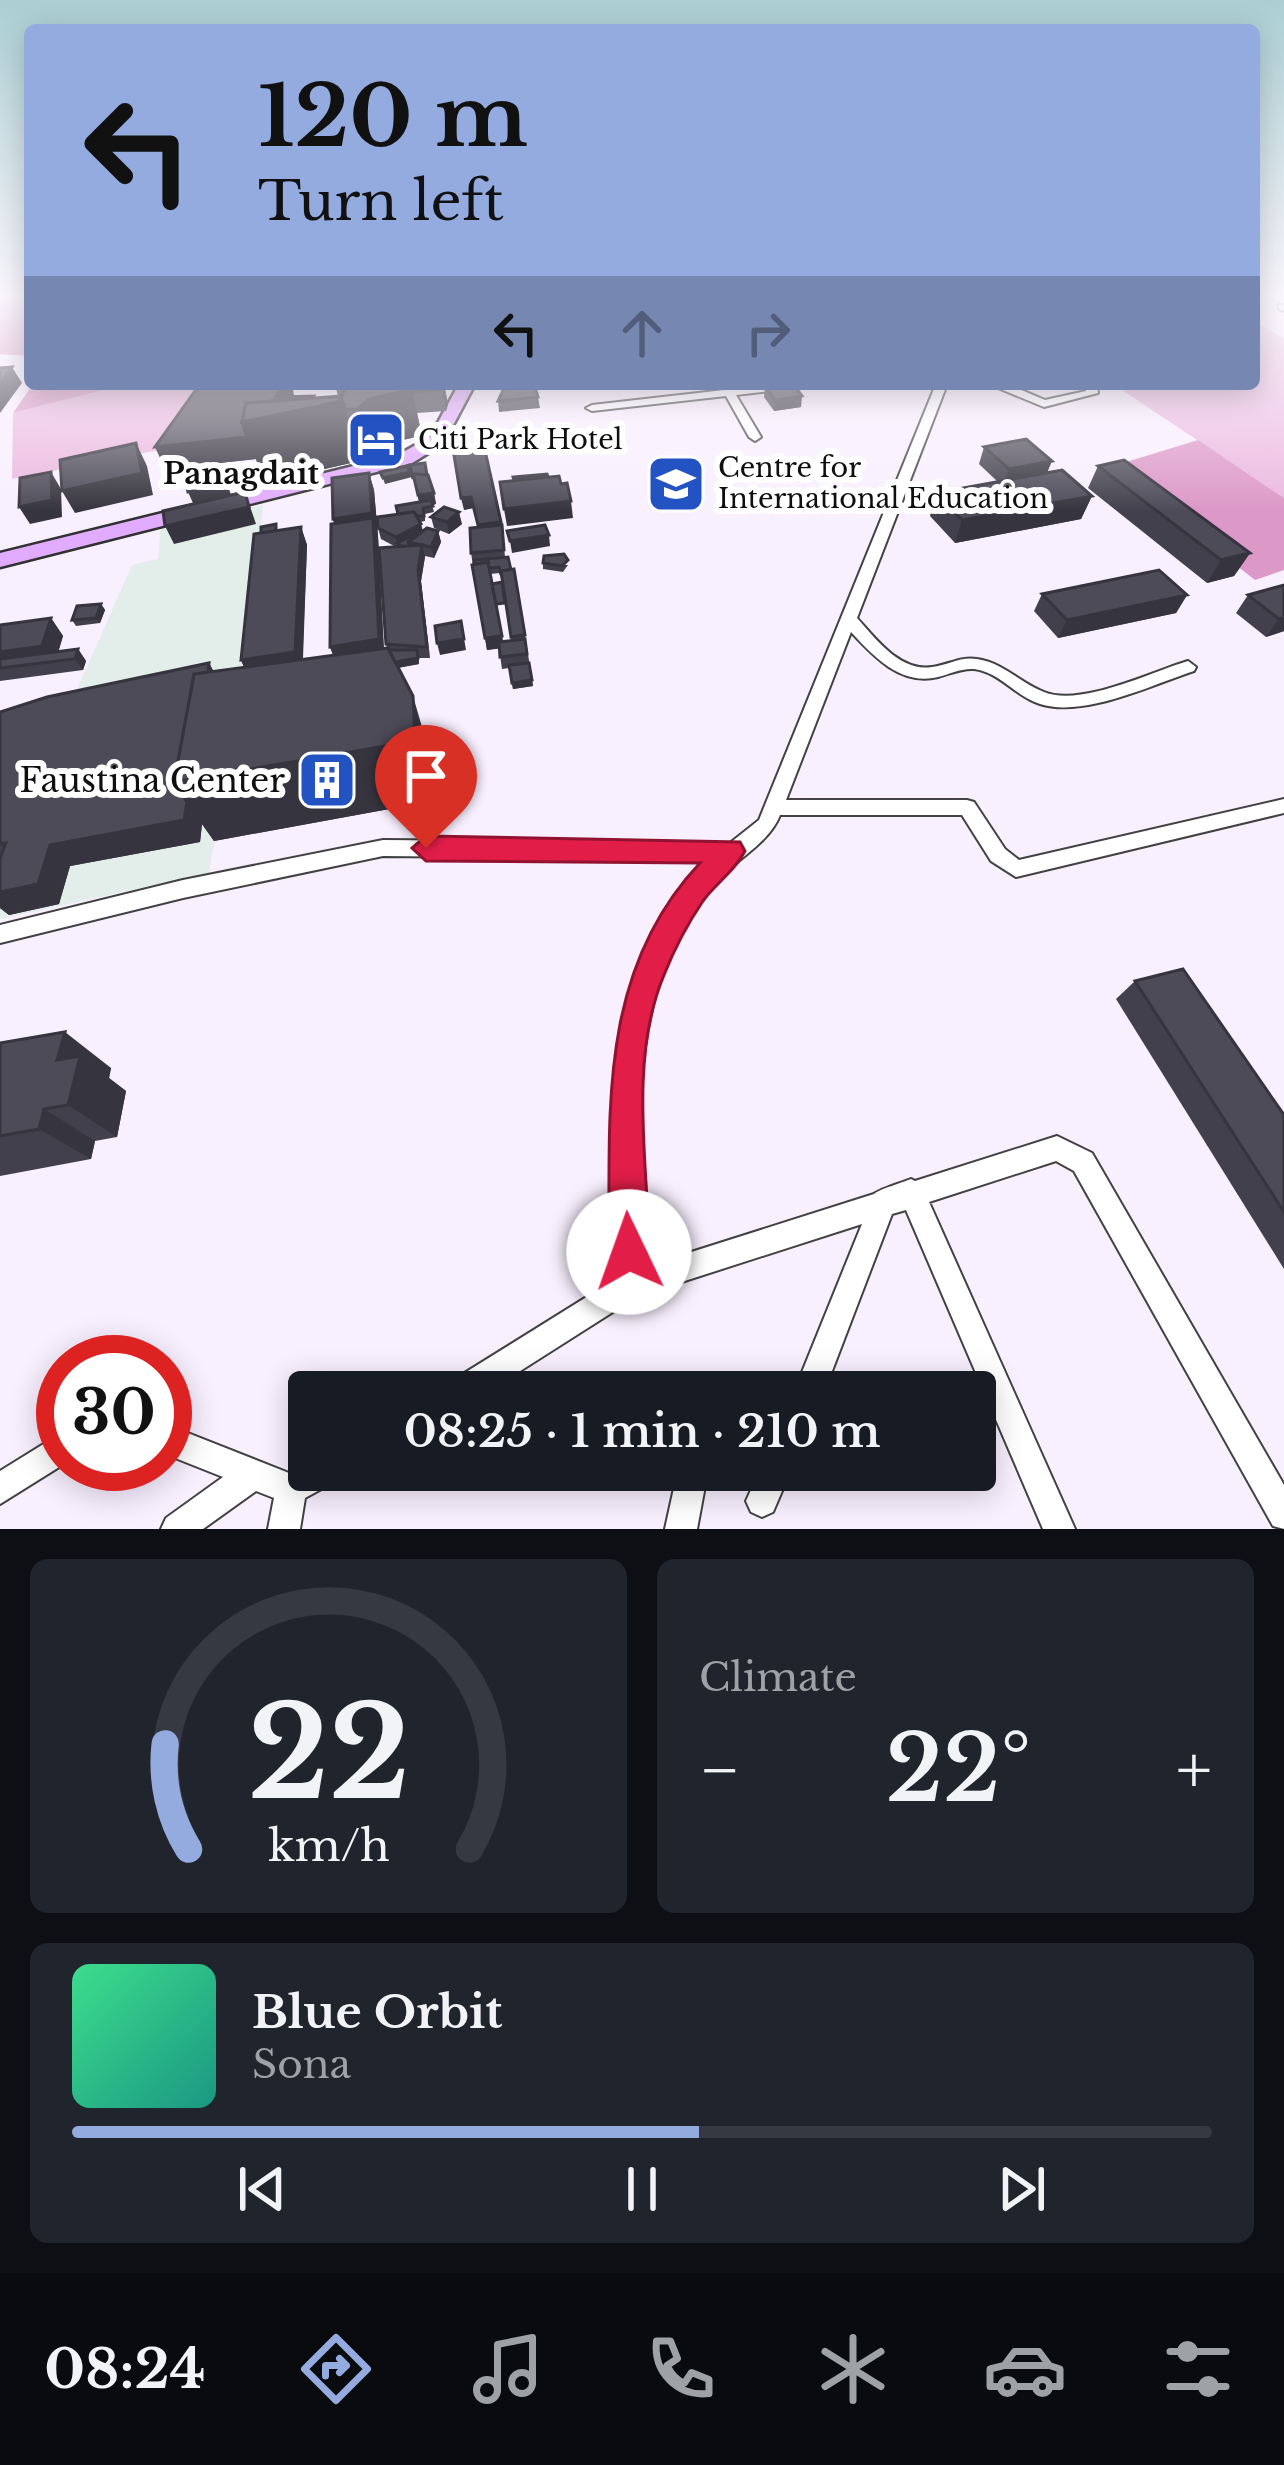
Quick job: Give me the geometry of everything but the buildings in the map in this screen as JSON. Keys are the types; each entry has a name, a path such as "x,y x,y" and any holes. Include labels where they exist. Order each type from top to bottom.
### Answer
{"main road":[{"path":"0,560 404,459 436,440 464,390"}],"street":[{"path":"637,390 642,402"},
{"path":"592,408 761,390"},
{"path":"631,1285 627,1064 646,975 692,892 730,851 767,825 942,390"},
{"path":"1012,390 1044,404 1095,390"},
{"path":"730,394 755,437"},
{"path":"848,618 892,662 907,669 931,673 973,663 1012,676 1046,700 1058,702 1188,667"},
{"path":"773,808 967,807 998,855 1016,868 1284,806"},
{"path":"0,934 183,889 383,848 730,851"},
{"path":"494,1371 631,1285 1057,1148 1072,1151 1284,1515"},
{"path":"818,1371 897,1197"},
{"path":"897,1197 1058,1529"},
{"path":"192,1451 288,1489"},
{"path":"0,1490 36,1465"},
{"path":"177,1529 250,1477"},
{"path":"284,1529 291,1491"},
{"path":"681,1529 689,1491"},
{"path":"762,1501 767,1491"}],"shaded area":[{"path":"1260,369 1284,369 1284,498 1122,390 1260,390"},
{"path":"29,390 103,390 13,413"},
{"path":"103,390 218,390 179,446 12,479 13,413"},
{"path":"1198,440 1284,498 1284,570 1255,580 1110,467"},
{"path":"263,505 244,677 209,873 0,919 0,740 64,719 132,565 158,559 161,525"}],"place":[{"name":"Citi Park Hotel","path":"376,440"},
{"name":"Centre for International Education","path":"676,484"},
{"name":"Faustina Center","path":"327,780"}],"district":[{"name":"Panagdait","path":"241,474"}],"route":[{"path":"426,848 730,851 692,892 646,975 634,1017 627,1064 629,1252"}]}
